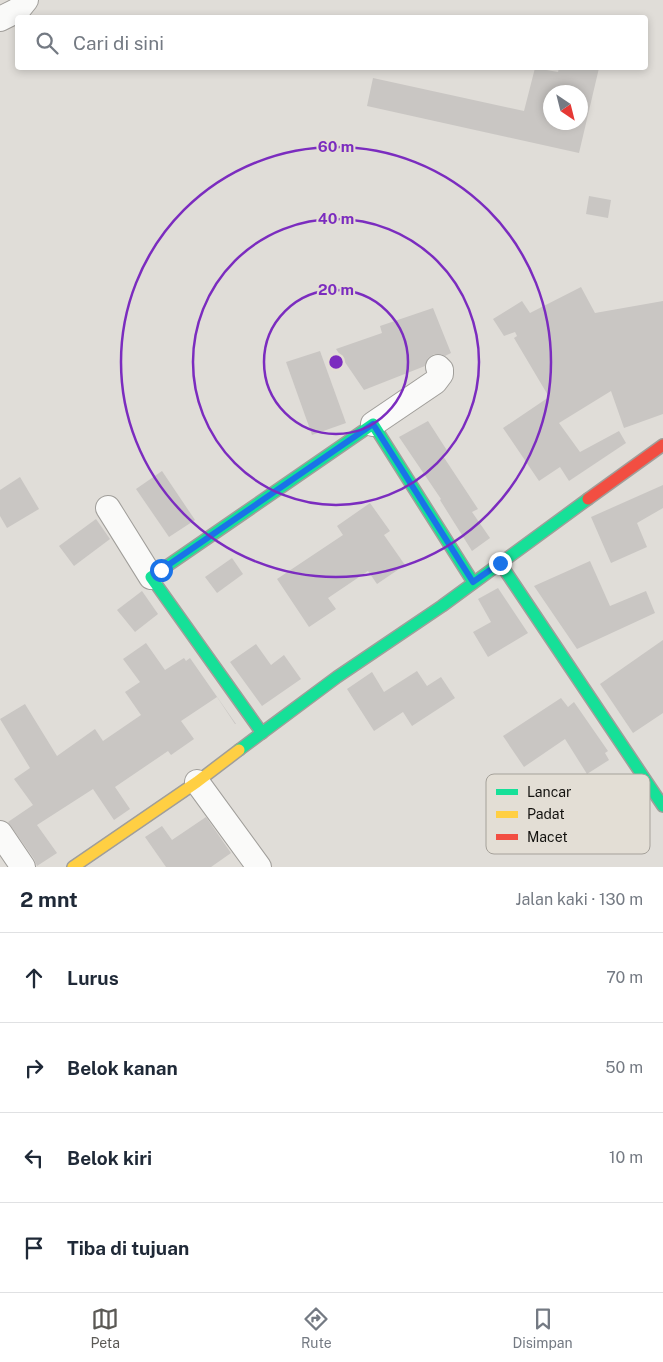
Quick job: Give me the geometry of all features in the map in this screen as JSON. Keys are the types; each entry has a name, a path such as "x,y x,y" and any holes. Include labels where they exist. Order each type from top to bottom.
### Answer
{"street":[{"path":"0,19 18,10 26,0"},
{"path":"151,577 435,382 441,374 441,370 438,367"},
{"path":"373,424 473,582"},
{"path":"73,867 197,782 337,676 442,606 663,445"},
{"path":"108,508 151,577 262,733"},
{"path":"500,563 642,774"},
{"path":"197,782 259,867"},
{"path":"650,787 663,806"},
{"path":"0,833 23,867"}],"building":[{"path":"534,70 558,72 558,70 599,70 588,115 588,85 543,85 543,130 584,130 579,153 367,106 373,78 524,111"},
{"path":"589,196 611,200 608,218 586,214"},
{"path":"581,287 595,313 663,301 663,414 624,428 611,391 559,423 580,452 619,431 626,443 569,481 560,467 539,481 503,428 549,397 514,338 517,336 515,332 504,336 493,319 522,301 530,313"},
{"path":"433,308 451,353 445,356 434,354 428,358 425,366 364,390 336,349 382,333 380,326"},
{"path":"320,351 346,423 312,435 286,362"},
{"path":"428,421 448,452 443,456 478,509 472,512 490,538 472,551 441,499 399,437"},
{"path":"162,471 195,520 169,537 136,489"},
{"path":"20,477 39,509 7,528 0,516 0,490"},
{"path":"663,485 663,508 637,523 647,547 611,563 591,517"},
{"path":"370,503 390,531 384,535 405,565 377,584 368,571 328,598 336,609 309,627 277,579 343,535 337,526"},
{"path":"96,519 110,539 74,566 59,546"},
{"path":"232,558 243,574 217,593 205,577"},
{"path":"590,561 610,606 646,591 655,613 577,649 534,586"},
{"path":"498,588 528,633 488,657 473,632 491,622 478,599"},
{"path":"142,591 158,614 135,632 117,610"},
{"path":"663,640 663,713 633,733 600,684"},
{"path":"146,643 165,670 184,658 186,661 190,658 236,724 217,697 181,721 194,739 171,755 168,751 115,787 130,809 114,820 93,789 37,825 57,853 37,866 8,822 33,805 14,779 30,768 0,719 25,704 57,756 95,729 103,741 141,715 125,692 140,682 123,659"},
{"path":"256,644 271,665 284,655 301,679 262,706 230,662"},
{"path":"417,671 427,686 441,677 455,698 412,726 403,712 374,731 347,689 372,672 384,692"},
{"path":"561,698 568,707 574,702 608,751 605,753 609,760 587,774 565,739 524,767 503,736"},
{"path":"206,817 231,853 211,867 166,867 145,837 162,826 172,840"}],"traffic: fast":[{"path":"262,733 151,577 373,424 473,582"},
{"path":"239,750 337,677 442,606 588,499"},
{"path":"500,563 642,774"},
{"path":"650,787 663,806"}],"traffic: slow":[{"path":"73,867 197,782 239,750"}],"traffic: jam":[{"path":"588,499 663,445"}],"route":[{"path":"161,570 373,424 473,582 500,563"}]}
